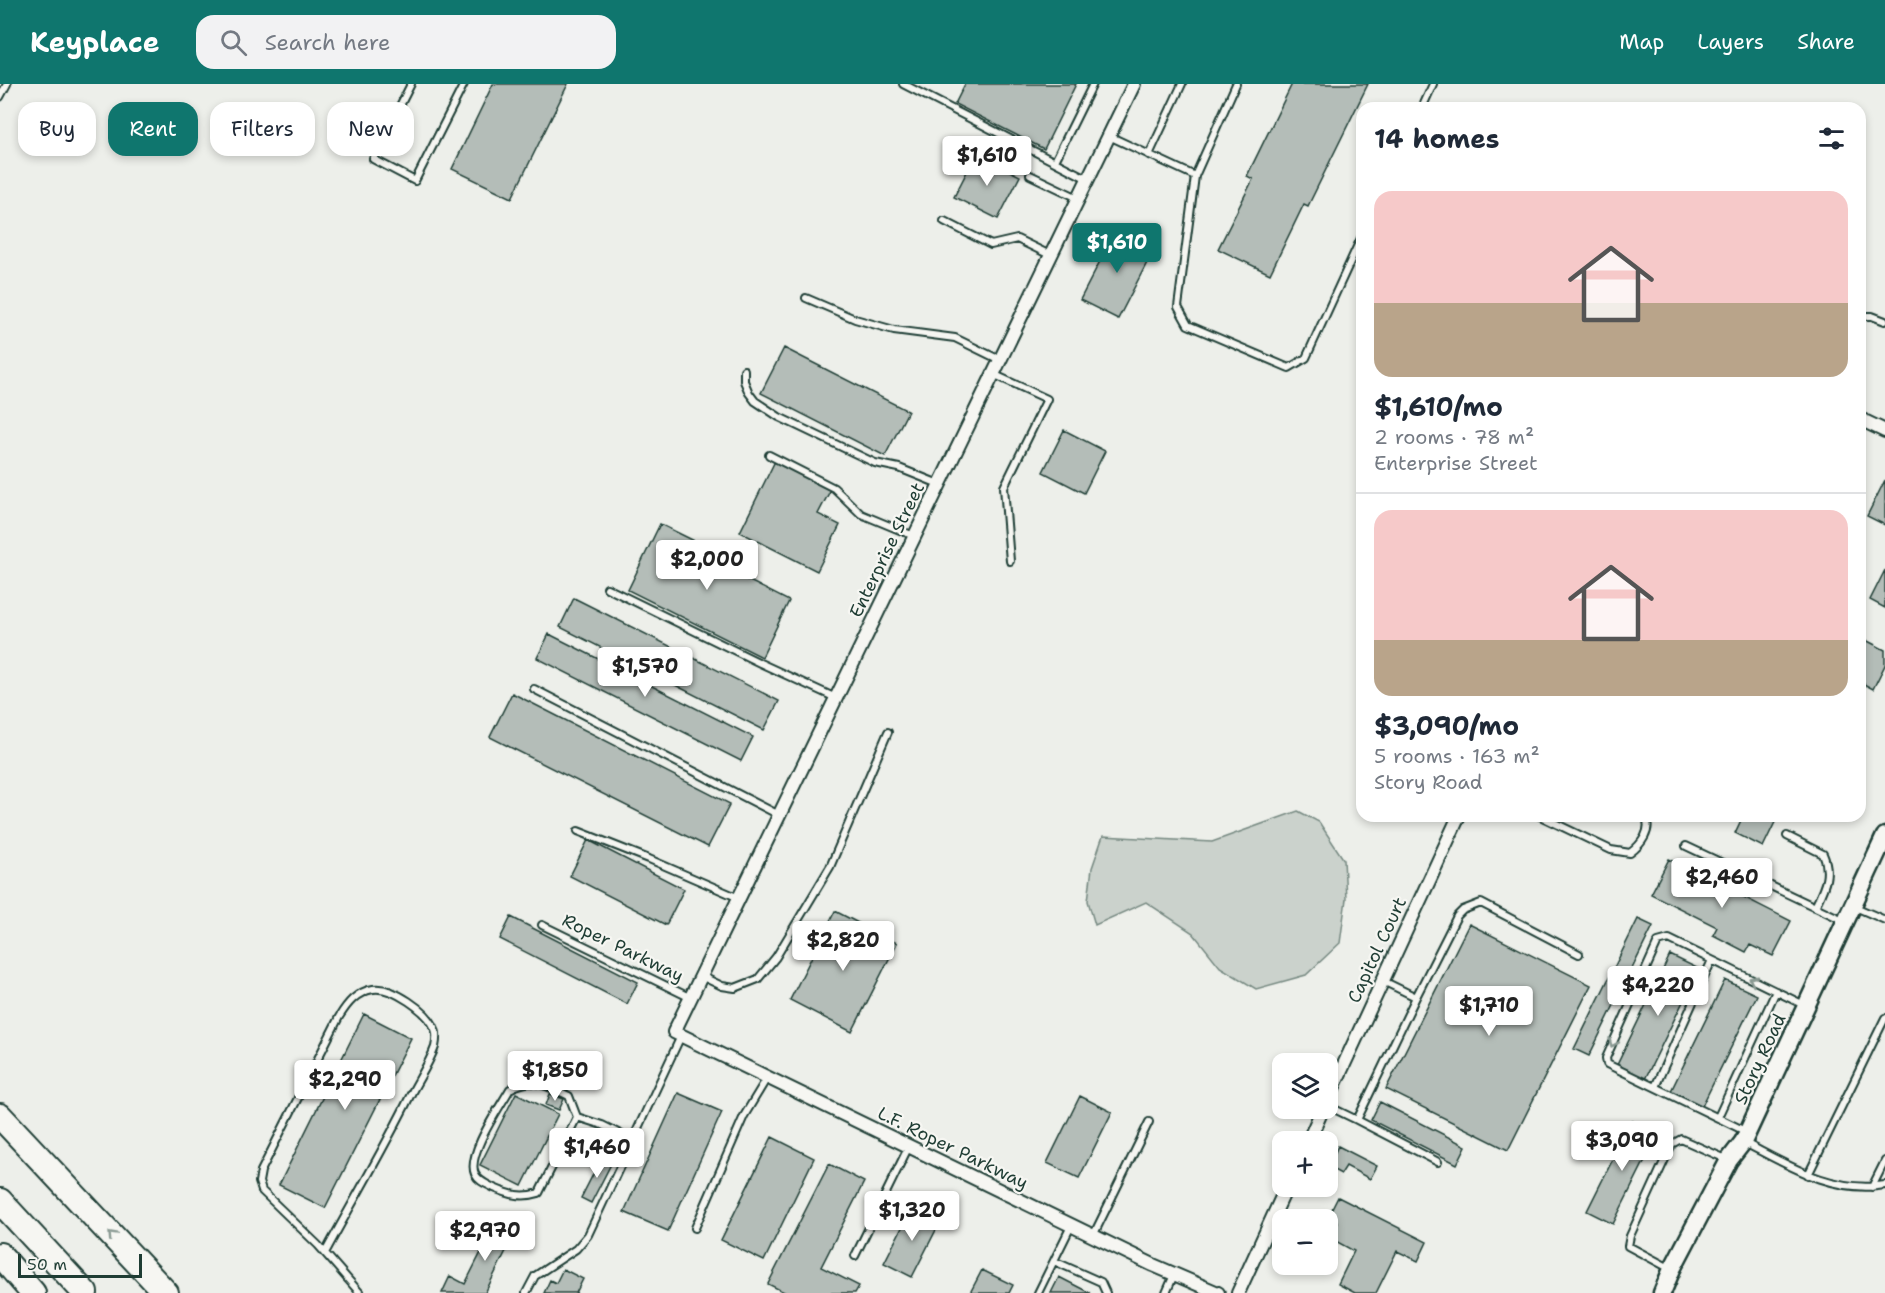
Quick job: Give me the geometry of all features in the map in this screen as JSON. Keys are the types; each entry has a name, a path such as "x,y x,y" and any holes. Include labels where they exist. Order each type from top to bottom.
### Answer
{"highway":[{"path":"0,1116 166,1293"},
{"path":"0,1201 85,1293"},
{"path":"0,1255 33,1293"}],"street":[{"name":"Enterprise Street","path":"678,1034 701,976 1134,84"},
{"path":"1866,422 1885,431"},
{"name":"Capitol Court","path":"1338,1077 1456,822"},
{"name":"Story Road","path":"1662,1293 1672,1269 1729,1160 1745,1137 1885,836"},
{"name":"L.F. Roper Parkway","path":"678,1034 1093,1236 1218,1293"},
{"path":"1238,1293 1282,1197"}],"lane":[{"path":"0,97 7,84"},
{"path":"411,84 373,159 415,182 464,84"},
{"path":"903,84 1088,178"},
{"path":"1055,161 1093,84"},
{"path":"1149,155 1182,84"},
{"path":"1236,84 1195,176 1178,307 1188,325 1289,368 1306,358 1356,249"},
{"path":"1425,102 1433,84"},
{"path":"1108,136 1195,176"},
{"path":"1030,175 1078,198"},
{"path":"944,221 991,245 1017,239 1050,255"},
{"path":"806,298 855,320 894,330 955,338 999,360"},
{"path":"1866,316 1885,321"},
{"path":"744,370 744,381 749,393 755,401 779,417 875,463 899,468 939,484"},
{"path":"993,374 1047,399 1004,487 1010,561"},
{"path":"769,455 834,488 861,514 914,536"},
{"path":"607,588 836,698"},
{"path":"534,689 779,815"},
{"path":"701,976 722,986 735,988 758,979 776,957 830,867 888,732"},
{"path":"1553,822 1611,850 1630,854 1647,832 1647,822"},
{"path":"578,831 739,898"},
{"path":"1787,836 1823,854 1828,865 1827,879 1815,907"},
{"path":"1686,846 1845,921"},
{"path":"1358,1120 1416,997 1457,916 1463,910 1481,903 1579,954"},
{"path":"1853,906 1885,920"},
{"name":"Roper Parkway","path":"542,925 691,998"},
{"path":"1806,1006 1669,939 1658,942 1606,1058 1607,1064 1718,1117 1745,1137 1808,1175 1830,1183 1872,1187 1885,1185"},
{"path":"1655,1087 1712,960"},
{"path":"1382,981 1416,997"},
{"path":"325,1253 398,1120 435,1046 436,1031 426,1015 396,995 384,990 374,989 358,994 339,1017 261,1171 260,1182 262,1191 325,1253 360,1293"},
{"path":"1718,1117 1776,992"},
{"path":"1808,1175 1885,1018"},
{"path":"526,1293 535,1276 576,1250 588,1235 678,1034"},
{"path":"695,1228 744,1116 767,1077"},
{"path":"533,1082 569,1096 577,1118 539,1192 529,1196 503,1192 480,1181 475,1173 473,1163 476,1152 510,1089 519,1084 533,1082"},
{"path":"1338,1111 1438,1162"},
{"path":"577,1118 602,1125 632,1140"},
{"path":"1093,1236 1149,1122"},
{"path":"1672,1269 1628,1246 1630,1236 1672,1144 1681,1139 1729,1160"},
{"path":"855,1256 909,1146"},
{"path":"1872,1187 1885,1161"},
{"path":"1038,1293 1071,1225"},
{"path":"1054,1261 1101,1282 1106,1293"},
{"path":"1166,1293 1174,1274"}],"shaded area":[{"path":"1298,811 1319,822 1344,860 1346,899 1340,943 1306,975 1256,989 1220,967 1193,933 1146,902 1095,925 1088,901 1092,868 1103,836 1212,842"}],"building":[{"path":"493,84 568,84 512,198 452,169"},
{"path":"965,84 1076,84 1044,149 955,104"},
{"path":"1292,84 1368,84 1359,102 1356,102 1356,108 1308,206 1304,204 1270,274 1218,249 1253,179 1247,176"},
{"path":"976,154 1020,176 998,219 954,197"},
{"path":"1116,230 1154,249 1118,319 1080,300"},
{"path":"784,348 908,411 885,456 761,393"},
{"path":"1064,430 1105,451 1084,493 1043,472"},
{"path":"776,459 832,487 818,514 840,525 817,571 740,532"},
{"path":"1885,480 1885,525 1867,516"},
{"path":"660,524 727,557 722,567 789,601 762,657 628,590"},
{"path":"1885,570 1885,608 1870,600"},
{"path":"574,598 779,701 764,730 560,627"},
{"path":"549,634 753,737 741,761 537,658"},
{"path":"1866,640 1885,650 1885,665 1873,689 1866,685"},
{"path":"512,693 730,804 708,847 490,737"},
{"path":"1740,822 1775,822 1763,847 1735,833"},
{"path":"588,840 684,889 666,925 570,876"},
{"path":"1669,859 1791,921 1773,956 1750,945 1746,952 1713,935 1717,927 1651,894"},
{"path":"835,911 897,943 852,1032 790,1000"},
{"path":"511,917 638,982 627,1004 500,939"},
{"path":"1638,919 1653,926 1589,1056 1574,1049"},
{"path":"1469,924 1591,985 1508,1150 1386,1089"},
{"path":"1670,955 1699,969 1645,1079 1617,1065"},
{"path":"1725,980 1757,995 1702,1106 1671,1091"},
{"path":"364,1014 411,1038 325,1208 279,1185"},
{"path":"516,1093 558,1114 522,1186 480,1165"},
{"path":"678,1093 722,1112 668,1231 624,1212"},
{"path":"550,1094 564,1099 559,1110 546,1105"},
{"path":"1080,1096 1112,1112 1079,1178 1047,1163"},
{"path":"1380,1102 1466,1146 1457,1164 1371,1120"},
{"path":"1632,1121 1658,1134 1613,1224 1587,1211"},
{"path":"772,1137 814,1158 764,1261 721,1240"},
{"path":"1338,1146 1377,1166 1370,1179 1346,1166 1341,1174 1338,1172"},
{"path":"603,1155 613,1160 591,1203 581,1198"},
{"path":"829,1164 864,1182 821,1267 859,1286 855,1293 786,1293 768,1284"},
{"path":"1338,1197 1427,1242 1418,1261 1397,1251 1376,1293 1355,1293 1338,1284 1354,1251 1338,1242 1338,1209 1332,1209"},
{"path":"913,1206 941,1220 912,1277 884,1263"},
{"path":"498,1219 517,1229 485,1293 442,1293 450,1276 465,1284"},
{"path":"563,1269 583,1279 576,1293 544,1293 550,1280 556,1283"},
{"path":"982,1270 1013,1285 1009,1293 970,1293"},
{"path":"1059,1277 1090,1293 1051,1293"}]}
